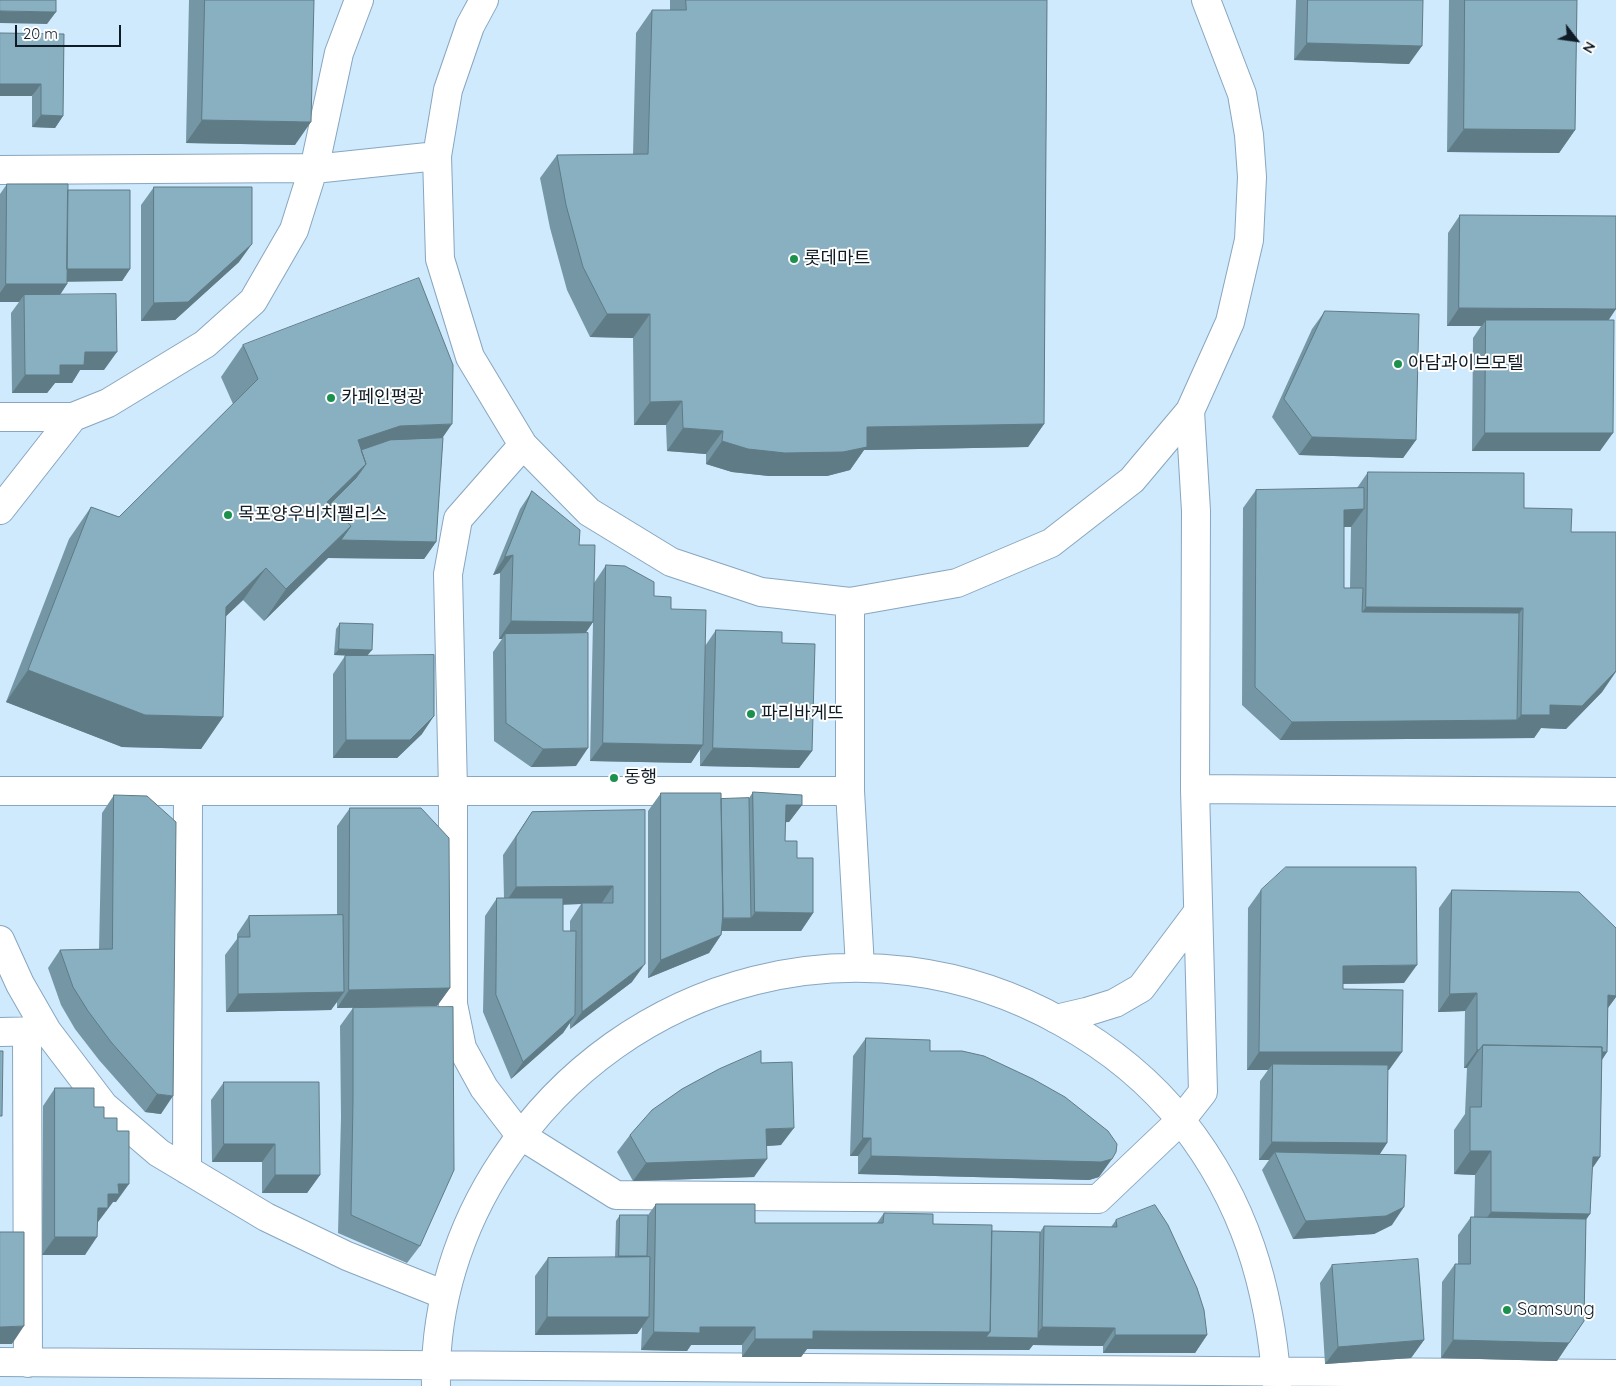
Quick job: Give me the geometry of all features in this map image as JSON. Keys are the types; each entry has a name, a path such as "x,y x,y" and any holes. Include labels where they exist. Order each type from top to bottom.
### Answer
{"street":[{"path":"0,417 73,417 108,403 205,344 253,300 294,230 314,169 339,53 359,0"},
{"path":"484,0 470,26 448,90 437,156 440,259 470,357 523,445 589,512 670,562 761,592 850,602 957,583 1051,542 1132,480 1190,411 1230,322 1249,240 1252,177 1249,136 1242,94 1206,0"},
{"path":"0,170 314,169 437,156"},
{"path":"523,445 458,519 448,574 454,790 453,1004 462,1048 484,1088 520,1135 616,1195 1098,1199 1181,1120 1203,1092 1195,789 1196,511 1190,411"},
{"path":"0,510 73,417"},
{"path":"850,602 850,792 860,967"},
{"path":"1195,789 1616,792"},
{"path":"0,791 454,790 850,792"},
{"path":"187,1170 188,791"},
{"path":"1056,1019 1115,1003 1141,988 1198,912"},
{"path":"0,940 20,984 37,1032 28,1363"},
{"path":"436,1376 438,1337 445,1295 454,1259 470,1221 493,1177 520,1135 564,1086 614,1044 670,1011 731,986 795,972 860,967 921,972 981,986 1038,1008 1091,1038 1139,1076 1181,1120 1208,1158 1232,1198 1257,1262 1263,1284 1272,1329 1277,1379"},
{"path":"0,1032 37,1032 104,1106 159,1153 266,1217 347,1256 445,1295"},
{"path":"0,1362 436,1376 1277,1379 1616,1374"}],"building":[{"path":"0,0 56,0 56,12 0,11"},
{"path":"205,0 314,0 311,122 202,120"},
{"name":"롯데마트","path":"686,0 1047,0 1044,424 867,427 867,447 843,452 785,453 748,449 722,441 723,431 683,428 682,401 650,402 650,314 607,314 583,267 566,205 557,155 648,154 652,10 686,10"},
{"path":"1308,0 1423,0 1422,46 1307,43"},
{"path":"1465,0 1577,0 1575,130 1464,129"},
{"path":"0,33 64,34 63,116 41,115 41,84 0,84"},
{"path":"7,184 68,184 67,284 6,284"},
{"path":"154,187 252,187 252,244 188,302 154,303"},
{"path":"68,190 130,190 130,269 67,269"},
{"path":"1460,215 1616,216 1616,309 1459,308"},
{"name":"목포양우비치펠리스","path":"419,278 453,365 452,424 400,426 358,440 366,464 327,502 351,526 286,589 266,568 226,607 223,717 145,715 28,670 91,507 119,517 258,379 243,345"},
{"path":"116,294 117,352 85,352 84,365 60,365 60,375 25,375 24,295"},
{"path":"1325,311 1419,314 1416,440 1312,437 1284,399"},
{"path":"1486,320 1614,320 1613,433 1485,433"},
{"path":"443,438 436,542 341,540 351,526 330,504 356,478 366,464 361,450 390,440"},
{"path":"1368,472 1524,473 1524,508 1572,509 1571,532 1616,532 1616,671 1582,706 1550,705 1550,715 1521,715 1523,608 1366,607"},
{"path":"1364,488 1364,509 1344,510 1344,588 1363,588 1362,612 1519,613 1517,720 1292,722 1255,687 1256,490"},
{"path":"532,491 580,530 579,545 595,545 593,622 511,621 513,555 505,557"},
{"path":"606,565 625,566 654,582 654,596 671,597 671,609 706,610 703,745 603,743"},
{"path":"340,623 373,624 372,650 339,649"},
{"name":"파리바게뜨","path":"716,630 782,632 782,643 815,644 812,751 713,748"},
{"path":"588,633 588,748 543,749 506,723 505,634"},
{"path":"434,655 434,716 410,740 346,740 345,656"},
{"path":"753,792 802,795 802,805 786,805 785,841 797,841 797,858 813,858 813,913 755,912"},
{"path":"661,793 721,793 723,913 721,935 661,960"},
{"path":"114,795 147,796 176,822 173,1096 157,1094 111,1042 73,987 60,950 112,949"},
{"path":"749,798 751,918 723,918 721,799"},
{"path":"350,808 421,808 449,838 450,988 349,990"},
{"path":"645,810 645,964 582,1012 582,903 613,903 613,886 516,887 516,837 532,812"},
{"path":"1286,867 1416,867 1417,965 1343,966 1343,989 1403,990 1402,1052 1259,1052 1261,890"},
{"path":"1452,890 1579,892 1616,928 1616,996 1608,995 1607,1052 1602,1052 1602,1047 1483,1045 1477,1050 1477,993 1450,994"},
{"path":"497,898 563,898 563,931 576,931 575,1015 523,1062 496,995"},
{"path":"343,915 344,992 238,994 238,937 250,937 249,916"},
{"path":"453,1007 454,1170 420,1246 351,1215 353,1008"},
{"path":"866,1038 930,1040 930,1051 962,1051 984,1056 1033,1079 1065,1097 1108,1131 1117,1144 1116,1152 1112,1159 1101,1162 871,1156 871,1138 863,1138"},
{"path":"1483,1045 1602,1047 1600,1157 1593,1157 1590,1214 1491,1212 1491,1151 1470,1151 1470,1107 1481,1107"},
{"path":"0,1051 3,1051 2,1116 0,1116"},
{"path":"761,1051 761,1063 792,1062 794,1128 766,1129 767,1159 646,1163 630,1135 652,1110 682,1089 719,1069"},
{"path":"1273,1064 1388,1065 1387,1143 1272,1142"},
{"path":"224,1082 319,1082 320,1175 275,1175 275,1144 224,1144"},
{"path":"55,1088 94,1088 94,1107 104,1107 104,1118 117,1118 117,1131 129,1131 129,1184 118,1184 119,1194 108,1194 108,1208 98,1208 97,1237 55,1237"},
{"path":"1275,1152 1406,1155 1404,1207 1386,1216 1306,1221"},
{"path":"656,1204 755,1204 755,1223 883,1223 884,1213 933,1214 933,1224 992,1225 990,1332 813,1331 813,1339 755,1339 755,1327 700,1327 700,1333 654,1332"},
{"path":"1155,1205 1168,1225 1197,1288 1204,1310 1207,1335 1115,1335 1115,1328 1042,1327 1044,1226 1117,1227 1116,1220"},
{"path":"620,1215 648,1215 647,1256 619,1256"},
{"name":"Samsung","path":"1471,1217 1586,1219 1584,1321 1569,1343 1453,1340 1455,1264 1470,1264"},
{"path":"992,1231 1040,1232 1038,1338 986,1337 990,1332"},
{"path":"0,1232 24,1232 24,1326 0,1327"},
{"path":"650,1257 649,1317 547,1317 548,1258"},
{"path":"1418,1259 1424,1340 1338,1347 1332,1265"}],"place":[{"name":"롯데마트","path":"794,259"},
{"name":"아담과이브모텔","path":"1398,364"},
{"name":"카페인평광","path":"331,398"},
{"name":"목포양우비치펠리스","path":"228,515"},
{"name":"파리바게뜨","path":"751,714"},
{"name":"동행","path":"614,778"},
{"name":"Samsung","path":"1507,1310"}]}
